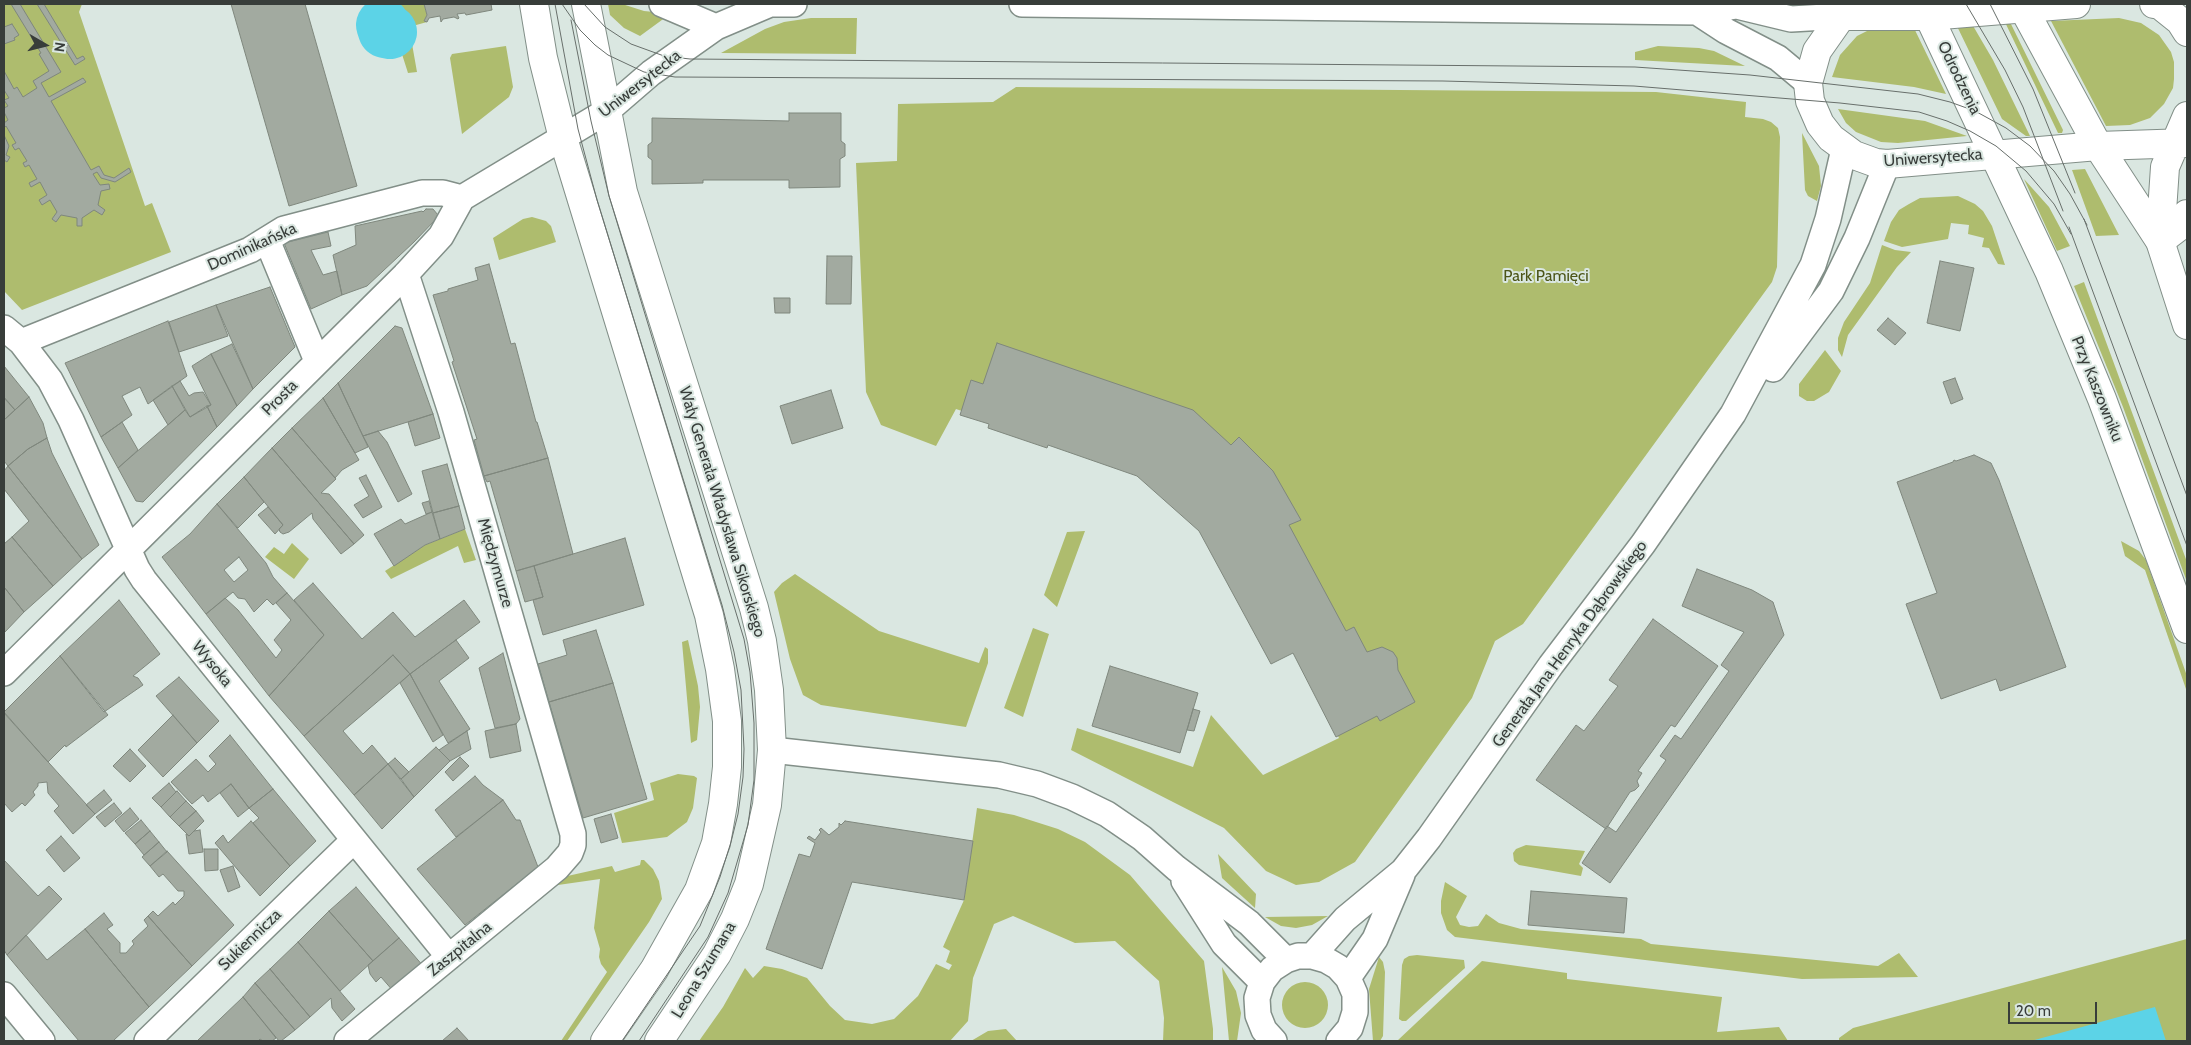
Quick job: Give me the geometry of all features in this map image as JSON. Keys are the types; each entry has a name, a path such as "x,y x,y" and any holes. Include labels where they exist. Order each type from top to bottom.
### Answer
{"street":[{"path":"534,4 543,58 563,138 709,615 720,669 727,721 727,767 716,843 698,890 654,970 605,1041"},
{"name":"Wały Generała Władysława Sikorskiego","path":"586,4 623,192 754,608 762,641 769,690 772,750"},
{"path":"662,4 716,27"},
{"name":"Uniwersytecka","path":"563,138 607,111 651,73 716,27 770,4 794,4"},
{"path":"1022,4 1697,12 1737,6 1791,20 1847,10 1926,10 2076,4"},
{"path":"2154,4 2160,5 2180,21 2187,32"},
{"path":"2022,6 2098,146 2160,242 2187,325"},
{"path":"1697,12 1726,31 1778,58 1808,83 1817,51 1847,10"},
{"name":"Odrodzenia","path":"1926,10 1995,153"},
{"name":"Uniwersytecka","path":"1808,83 1810,101 1820,124 1831,138 1844,149 1864,159 1887,164 1995,153 2181,143"},
{"path":"2160,242 2166,167 2181,143 2187,116"},
{"path":"462,198 563,138"},
{"name":"Generała Jana Henryka Dąbrowskiego","path":"1312,956 1345,919 1403,871 1429,838 1551,666 1643,544 1733,414 1814,265 1828,219 1844,149"},
{"name":"Przy Kaszowniku","path":"1995,153 2049,271 2102,399 2187,629"},
{"name":"Generała Jana Henryka Dąbrowskiego","path":"1733,414 1760,387 1831,291 1857,238 1887,164"},
{"name":"Dominikańska","path":"12,335 250,250 284,229 422,193 443,193 462,198"},
{"name":"Prosta","path":"4,673 406,274 441,236 462,198"},
{"path":"2160,242 2181,225 2187,214"},
{"path":"267,240 317,361"},
{"name":"Międzymurze","path":"406,274 451,412 570,824 573,845 570,853"},
{"name":"Wysoka","path":"12,335 50,380 71,420 136,569 449,957"},
{"path":"772,750 969,771 1037,784 1072,797 1107,814 1142,838 1176,868 1249,923 1286,960"},
{"name":"Leona Szumana","path":"659,1041 698,984 736,919 749,884 757,854 767,806 772,750"},
{"name":"Sukiennicza","path":"147,1041 354,840"},
{"name":"Zaszpitalna","path":"347,1041 557,868 570,853"},
{"path":"1176,868 1224,944 1262,982"},
{"name":"Generała Jana Henryka Dąbrowskiego","path":"1348,978 1375,939 1403,871"},
{"path":"1266,1038 1258,1015 1257,998 1262,982 1272,969 1286,960 1298,956 1312,956 1326,960 1338,967 1348,978 1354,994 1355,1012 1350,1028 1339,1041"},
{"path":"4,995 42,1041"}],"green space":[{"path":"4,4 82,4 79,12 145,206 152,203 171,252 22,310 4,291"},
{"path":"386,4 424,4 427,15 424,21 427,22 409,27 417,72 408,73"},
{"path":"608,4 622,4 644,11 664,13 666,17 640,36 624,28 610,15"},
{"path":"811,18 857,18 856,54 721,53 765,29 784,22"},
{"path":"2003,18 2009,20 2063,130 2062,133 2058,133"},
{"path":"2119,18 2141,23 2159,35 2171,52 2174,62 2173,88 2164,104 2150,118 2130,125 2106,126 2051,21"},
{"path":"1969,19 1993,60 2030,136 2026,136 2002,119 1954,20"},
{"path":"1913,26 1946,94 1914,87 1832,77 1840,55 1857,36 1875,27"},
{"path":"506,46 513,87 509,97 462,134 450,58 452,54"},
{"path":"1658,46 1699,48 1714,51 1745,66 1635,60 1635,52"},
{"name":"Park Pamięci","path":"1016,87 1656,92 1746,102 1745,117 1763,119 1771,122 1778,128 1780,137 1777,267 1772,282 1523,624 1495,641 1472,698 1355,862 1319,882 1296,885 1266,871 1224,828 1071,750 1077,728 1193,767 1211,715 1263,775 1339,738 1293,647 1206,529 1139,471 956,409 936,446 881,425 866,392 856,163 897,161 898,104 993,102"},
{"path":"1838,109 1925,121 1967,136 1898,143 1881,142 1856,132 1846,123"},
{"path":"1802,133 1819,166 1821,186 1817,201 1808,196 1805,190"},
{"path":"2085,169 2119,235 2096,236 2072,170"},
{"path":"2024,179 2049,207 2070,246 2057,251"},
{"path":"1958,196 1975,204 1983,211 1992,226 2005,265 1998,264 1989,248 1982,247 1984,238 1968,234 1969,225 1951,223 1948,239 1902,247 1884,241 1891,222 1899,210 1920,198"},
{"path":"532,217 546,221 551,226 556,242 499,260 493,238 523,219"},
{"path":"1882,245 1895,250 1911,252 1897,267 1848,335 1842,357 1838,350 1838,338 1844,322 1870,283"},
{"path":"2084,282 2187,562 2187,582 2123,407 2074,286"},
{"path":"1825,350 1841,371 1829,392 1814,401 1807,401 1799,396 1799,384"},
{"path":"465,529 476,560 464,563 458,546 391,579 385,571 425,545"},
{"path":"1085,531 1057,607 1044,595 1067,532"},
{"path":"2121,541 2139,551 2146,560 2187,676 2187,692 2145,570 2125,556"},
{"path":"292,543 309,559 294,579 265,557 274,547 284,554"},
{"path":"795,574 879,631 979,663 985,647 988,649 988,663 966,727 821,705 803,695 790,659 774,592 782,583"},
{"path":"1033,628 1049,634 1023,717 1004,708"},
{"path":"688,640 698,686 700,707 697,740 691,743 682,642"},
{"path":"678,774 697,778 693,808 687,822 667,837 622,843 614,813 654,800 650,783"},
{"path":"977,808 1014,815 1058,829 1085,842 1130,875 1204,961 1213,1041 1163,1041 1164,1018 1159,981 1115,941 1075,943 1013,916 994,924 973,978 968,1021 950,1041 699,1041 723,1007 745,968 753,978 764,966 782,969 807,978 830,1006 845,1020 872,1024 894,1019 918,996 936,964 949,970 952,965 946,962 950,951 943,947 964,900"},
{"path":"1526,845 1585,851 1579,864 1583,868 1581,876 1519,865 1514,861 1513,853 1516,849"},
{"path":"1218,854 1256,894 1255,908 1222,878"},
{"path":"641,860 644,860 653,869 659,881 662,899 649,922 567,1041 561,1041 607,972 601,964 599,957 600,949 594,928 600,879 551,886 563,877 612,866 615,872 640,865"},
{"path":"1445,882 1467,896 1456,917 1460,925 1469,927 1478,926 1486,914 1499,923 1521,929 1641,939 1651,944 1878,966 1899,953 1918,977 1802,979 1455,937 1447,930 1441,913 1441,901"},
{"path":"1328,916 1312,925 1296,928 1281,926 1265,917"},
{"path":"2187,939 2187,1041 1839,1041 1839,1038 1853,1028"},
{"path":"1417,955 1464,960 1465,968 1406,1021 1402,1021 1399,1019 1402,965 1404,959"},
{"path":"1379,957 1383,962 1385,972 1383,1036 1380,1041 1373,1041 1369,989"},
{"path":"1482,961 1567,973 1567,979 1722,997 1717,1032 1779,1027 1788,1041 1397,1041"},
{"path":"1222,967 1236,991 1241,1013 1237,1041 1229,1041"},
{"path":"1310,982 1314,983 1324,992 1327,996 1327,1014 1318,1024 1310,1028 1300,1028 1292,1024 1283,1014 1282,1000 1286,992 1296,983"},
{"path":"1006,1029 1017,1041 971,1041 988,1031"}],"water":[{"path":"2155,1007 2166,1041 2031,1041"}],"building":[{"path":"11,4 20,4 61,72 41,83 49,97 83,78 86,82 51,101 91,170 99,166 104,175 114,178 129,168 131,172 115,182 101,178 97,172 93,174 100,185 109,184 110,189 101,191 98,205 105,210 102,215 94,210 82,218 82,226 77,226 77,218 61,215 56,222 52,219 57,212 50,200 42,205 39,200 47,195 40,182 31,187 29,183 37,179 29,165 25,167 23,163 27,161 19,148 15,150 12,145 16,143 6,126 4,128 4,123 8,120 4,108 8,106 4,100 9,98 4,90 4,71 14,89 17,87 23,97 37,88 33,81 49,71 39,54 41,53"},
{"path":"37,4 44,4 77,59 83,56 85,59 75,65"},
{"path":"231,4 305,4 357,186 289,206"},
{"path":"424,4 491,4 492,10 466,15 465,13 457,14 458,19 454,17 443,19 441,22 440,16 429,18 427,22 424,21 427,15"},
{"path":"12,24 19,35 14,38 15,40 4,44 4,27"},
{"path":"789,113 841,113 841,141 845,144 845,156 840,159 840,187 789,188 789,180 703,180 703,183 652,184 652,160 648,157 648,145 652,142 652,118 789,121"},
{"path":"4,135 9,146 6,155 10,157 7,162 4,160"},
{"path":"426,209 433,209 438,215 437,218 414,242 367,286 342,295 333,255 356,245 355,226 423,212"},
{"path":"328,232 331,246 311,250 323,275 337,271 342,295 311,309 284,243"},
{"path":"827,256 852,256 851,304 826,304"},
{"path":"1940,261 1974,268 1960,331 1927,323"},
{"path":"489,264 511,344 515,343 536,422 548,458 484,476 474,440 477,439 433,295 478,280 475,268"},
{"path":"270,287 295,347 253,389 216,305"},
{"path":"774,298 790,298 790,313 775,313"},
{"path":"216,305 228,336 179,352 169,322"},
{"path":"1888,318 1906,333 1895,345 1877,330"},
{"path":"168,321 187,376 148,404 140,387 122,396 132,415 101,437 65,363"},
{"path":"395,326 402,328 433,414 363,436 338,383"},
{"path":"997,343 1193,410 1231,445 1239,437 1273,471 1301,520 1289,525 1346,631 1354,627 1367,652 1382,647 1393,652 1397,658 1398,670 1415,702 1380,721 1377,716 1336,737 1293,653 1271,664 1199,531 1137,476 1048,445 1047,448 988,428 989,424 960,415 971,380 983,384"},
{"path":"232,344 253,389 237,406 211,354"},
{"path":"211,354 237,406 217,427 207,406 211,405 192,366"},
{"path":"4,366 29,397 15,410 4,397"},
{"path":"1955,378 1963,399 1951,404 1943,382"},
{"path":"180,381 189,396 194,393 203,392 211,405 190,417 172,386"},
{"path":"338,383 368,447 355,453 323,398"},
{"path":"172,386 185,410 168,425 153,400"},
{"path":"831,390 843,428 792,444 780,406"},
{"path":"29,397 43,423 47,438 28,449 8,466 4,461 4,420"},
{"path":"4,398 15,410 4,420"},
{"path":"323,398 359,460 342,470 335,478 292,428"},
{"path":"207,406 217,427 143,502 136,501 118,468 185,410 190,417"},
{"path":"433,414 440,438 415,446 408,422"},
{"path":"122,422 138,450 118,468 101,437"},
{"path":"292,428 336,479 321,493 329,494 364,535 354,544 272,448"},
{"path":"378,431 387,442 412,494 398,502 363,436"},
{"path":"47,438 52,453 99,545 82,559 8,466 28,449"},
{"path":"272,448 354,544 341,554 313,519 312,513 289,532 283,534 280,532 279,529 283,525 244,477"},
{"path":"1974,455 1991,463 1999,480 2066,667 2000,691 1996,679 1941,699 1906,604 1937,593 1897,482 1953,462 1954,460"},
{"path":"548,458 573,554 516,571 490,481 487,482 484,476"},
{"path":"447,464 459,506 433,513 422,471"},
{"path":"8,466 82,559 53,586 12,537 29,521 4,489 4,471"},
{"path":"366,475 382,507 363,518 354,505 369,496 359,478"},
{"path":"244,477 264,502 238,528 217,504"},
{"path":"429,501 432,512 426,514 422,503"},
{"path":"217,504 266,563 273,577 287,593 273,605 267,599 254,612 245,599 238,598 233,592 206,614 162,557 190,534","holes":["239,557 248,570 234,582 224,570"]},
{"path":"459,506 465,529 440,539 433,513"},
{"path":"268,507 283,525 275,534 258,515"},
{"path":"432,512 440,539 425,545 394,566 374,534 401,519 405,524"},
{"path":"12,537 53,586 24,612 4,587 4,544"},
{"path":"625,538 644,605 543,635 533,600 543,597 534,566"},
{"path":"534,566 543,597 525,602 516,571"},
{"path":"1697,569 1752,590 1773,602 1784,635 1610,883 1582,863 1607,826 1616,832 1666,760 1660,756 1675,735 1681,739 1729,671 1721,665 1744,632 1682,606"},
{"path":"313,583 362,639 393,612 415,637 464,600 480,622 410,674 393,655 304,736 269,696 324,635 294,600"},
{"path":"4,587 24,612 4,633"},
{"path":"287,593 324,635 269,696 206,614 225,598 238,610 276,658 282,650 274,640 291,620 276,603"},
{"path":"119,600 160,654 133,676 138,678 143,685 104,712 60,656"},
{"path":"1653,619 1718,666 1675,727 1671,725 1638,771 1642,773 1637,781 1639,786 1630,792 1606,829 1536,780 1576,725 1584,731 1618,686 1609,680"},
{"path":"596,630 613,683 549,702 538,664 567,655 563,640"},
{"path":"456,640 469,658 439,681 470,729 448,743 410,674"},
{"path":"503,653 520,719 516,724 495,728 479,668"},
{"path":"393,655 410,674 343,731 363,754 372,745 388,764 354,795 304,736"},
{"path":"60,656 108,715 66,747 65,745 48,762 4,712"},
{"path":"1110,666 1198,693 1180,753 1092,726"},
{"path":"410,674 443,735 433,742 400,683"},
{"path":"179,677 219,721 197,743 156,696"},
{"path":"613,683 647,799 583,818 549,702"},
{"path":"1193,709 1200,711 1194,731 1187,730"},
{"path":"4,713 95,814 73,834 54,811 59,806 48,793 47,782 38,783 33,792 35,795 25,806 22,803 12,812 4,803"},
{"path":"173,715 197,743 163,777 138,750"},
{"path":"516,724 521,751 490,758 485,731"},
{"path":"467,731 471,749 450,761 439,750"},
{"path":"230,735 273,789 249,808 231,784 208,802 203,795 192,804 171,782 196,759 208,772 216,764 209,756"},
{"path":"436,747 450,761 414,797 401,779"},
{"path":"130,749 146,766 130,782 113,766"},
{"path":"460,757 469,766 453,781 445,772"},
{"path":"395,758 409,772 401,779 388,764"},
{"path":"388,764 414,797 382,829 354,795"},
{"path":"475,776 483,785 503,800 456,837 435,810"},
{"path":"169,783 176,792 161,807 152,798"},
{"path":"231,784 249,808 238,817 220,793"},
{"path":"273,789 316,841 290,866 253,823 259,818 249,808"},
{"path":"104,790 112,800 95,814 86,805"},
{"path":"177,791 186,801 170,817 161,807"},
{"path":"503,800 516,820 520,820 538,867 465,925 417,869"},
{"path":"186,801 196,811 179,826 170,817"},
{"path":"114,803 122,813 105,827 96,817"},
{"path":"130,808 139,819 124,832 115,821"},
{"path":"196,811 204,821 189,836 179,826"},
{"path":"611,814 618,838 601,843 594,819"},
{"path":"141,820 150,831 135,844 125,833"},
{"path":"251,821 290,866 260,896 215,843 223,835 228,843"},
{"path":"845,821 973,841 964,900 852,882 822,969 766,949 799,854 810,857 815,843 807,838 809,836 815,840 821,832 819,830 821,828 829,835 839,827 839,823 841,825"},
{"path":"200,830 203,852 189,854 186,834 189,836 194,831"},
{"path":"150,831 159,842 144,855 135,844"},
{"path":"61,836 80,858 64,872 46,850"},
{"path":"159,842 167,852 150,866 142,857"},
{"path":"204,849 218,849 218,870 205,871"},
{"path":"167,851 234,925 192,966 148,916 153,911 158,916 173,902 175,905 184,896 184,891 178,891 163,874 159,877 150,866"},
{"path":"4,860 38,896 49,886 62,899 7,955 4,950"},
{"path":"233,866 240,887 228,892 220,870"},
{"path":"356,887 399,938 373,961 329,911"},
{"path":"1531,891 1627,898 1624,933 1528,925"},
{"path":"329,911 373,961 340,991 298,942"},
{"path":"104,913 113,925 107,929 120,943 120,953 126,953 134,944 132,941 148,926 144,920 148,916 192,966 149,1007 85,929"},
{"path":"85,929 149,1007 113,1041 79,1041 7,955 26,935 47,960"},
{"path":"399,938 424,967 394,992 381,977 376,982 370,974 368,965"},
{"path":"298,942 355,1009 342,1021 332,1008 331,998 310,1017 270,969"},
{"path":"270,969 310,1017 295,1030 255,983"},
{"path":"255,983 295,1030 281,1041 279,1041 243,997"},
{"path":"243,997 276,1038 272,1041 260,1039 258,1041 197,1041"},
{"path":"457,1028 469,1041 442,1041"}],"waterway":[{"path":"383,25 385,31 390,32"}],"tram line":[{"path":"555,4 578,129 597,200 722,605 741,690 744,749 743,777 738,814 720,877 700,926 622,1041"},
{"path":"562,4 580,30 608,55 644,72 675,77 1443,81 1634,86 1840,103 1919,112 1970,131 1996,146 2026,171 2054,204 2071,234"},
{"path":"584,4 605,27 631,44 664,56 690,59 1635,67 1750,75 1918,94 1975,111 2006,128 2030,146 2054,171 2070,194 2087,225"},
{"path":"1966,4 2005,70 2023,107 2063,211"},
{"path":"1990,4 2033,89 2075,193"},
{"path":"571,20 591,121 609,196 744,639 750,672 754,723 754,780 748,825 728,893 708,937 639,1041"},
{"path":"2084,219 2187,496"},
{"path":"2069,227 2187,546"}]}
